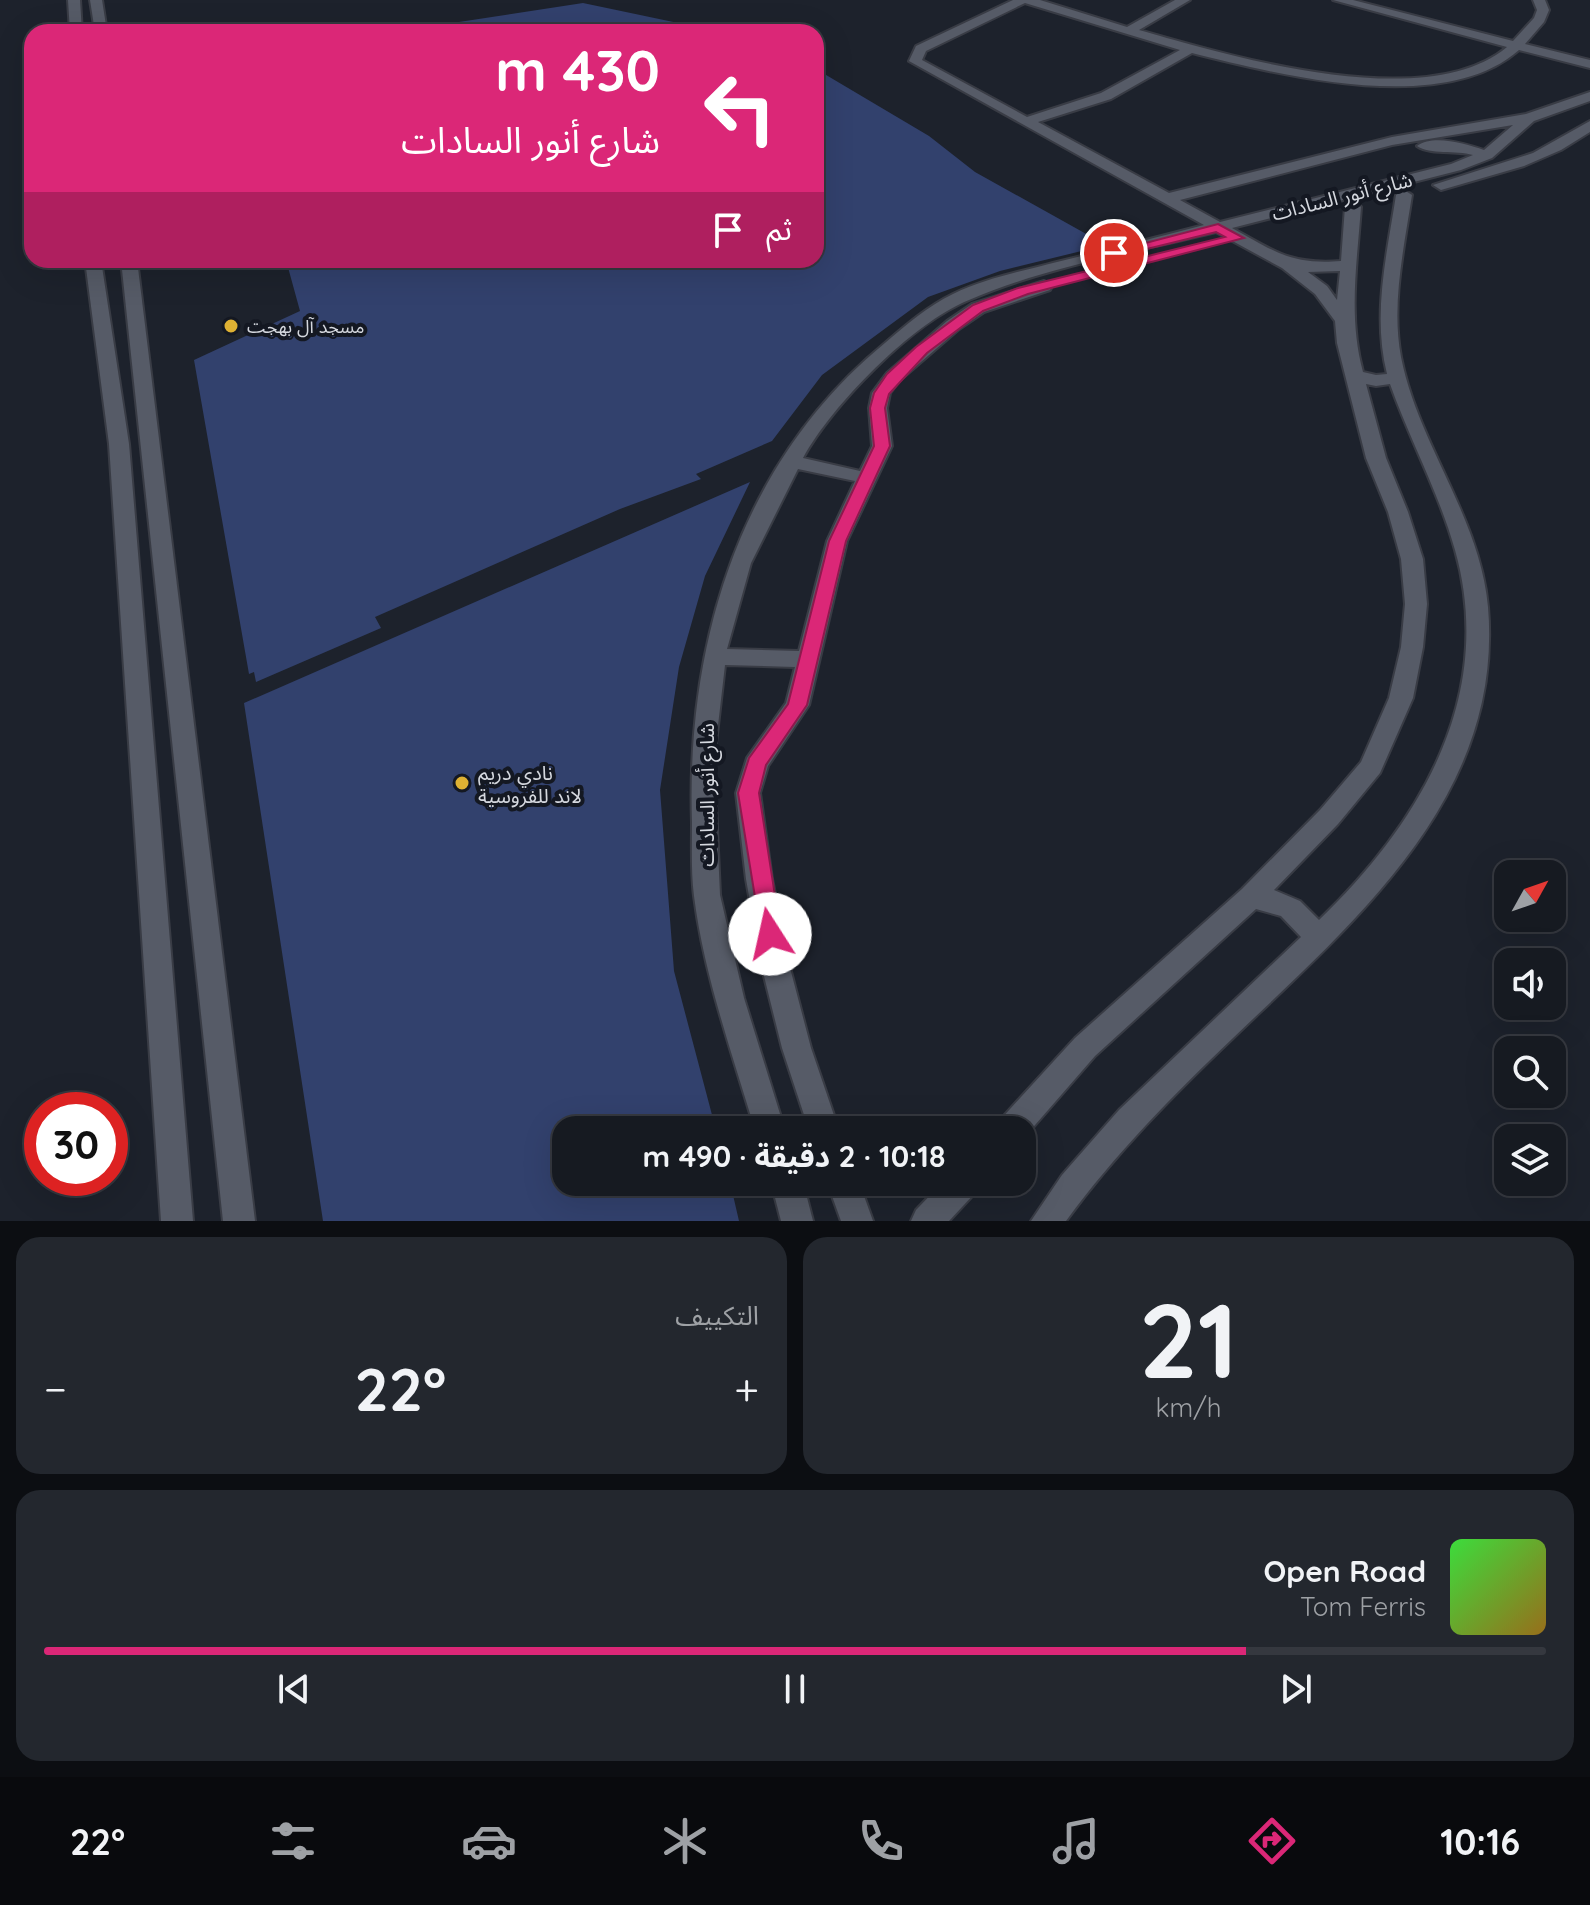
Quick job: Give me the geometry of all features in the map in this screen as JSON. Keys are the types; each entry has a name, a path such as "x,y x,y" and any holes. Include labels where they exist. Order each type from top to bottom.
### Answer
{"street":[{"path":"1344,321 1321,290 1288,265 915,61 921,49 1025,0 1192,48 1307,75 1393,82 1438,79 1475,71 1497,61 1540,19 1543,10 1539,0"},
{"path":"1130,30 1184,0"},
{"path":"1339,0 1590,64"},
{"path":"74,5 95,3 99,24"},
{"path":"1025,122 1106,96 1192,48"},
{"name":"شارع أنور السادات","path":"766,1116 730,998 707,895 702,760 714,657 740,563 808,431 864,369 929,315 960,297 1006,280 1456,167 1487,155 1529,118 1590,96"},
{"path":"1559,105 1590,115"},
{"path":"1165,199 1415,136 1529,118"},
{"name":"شارع أنور السادات","path":"819,1116 779,990 748,793 756,764 797,705 837,541 882,446 878,408 881,393 893,377 921,350 965,317 1023,291 1525,163 1556,148 1590,125"},
{"path":"1415,136 1430,145"},
{"path":"1182,208 1430,145 1457,146 1487,155"},
{"path":"1047,1221 1072,1185 1150,1099 1316,940 1396,855 1435,792 1462,731 1476,669 1477,608 1470,559 1397,378 1390,304 1404,195"},
{"path":"1023,1116 1085,1047 1251,897 1329,817 1371,767 1401,698 1412,647 1416,604 1412,559 1398,512 1376,458 1354,375 1344,321 1353,207"},
{"path":"1288,265 1316,268 1348,265"},
{"path":"94,268 119,444 177,1221"},
{"path":"130,268 239,1221"},
{"path":"1354,375 1376,381 1397,378"},
{"path":"790,461 867,478"},
{"path":"714,657 806,659"},
{"path":"1251,897 1284,903 1297,911 1312,929 1316,940"},
{"path":"791,1196 797,1221"},
{"path":"848,1196 857,1221"},
{"path":"927,1221 951,1196"}],"shaded area":[{"path":"583,3 683,24 445,24"},
{"path":"824,74 929,136 975,172 1106,245 1000,271 928,297 822,375 772,441 696,474 701,479 620,509 375,617 381,628 256,682 254,672 249,674 194,360 300,311 288,268 824,268"},
{"path":"750,482 705,576 679,667 660,790 674,971 712,1116 552,1116 552,1196 733,1196 739,1221 323,1221 244,703"}],"place":[{"name":"مسجد آل بهجت","path":"231,326"},
{"name":"نادي دريم لاند للفروسية","path":"462,783"}],"route":[{"path":"770,934 748,793 756,764 786,726 797,705 837,541 882,446 878,408 881,393 921,350 978,308 1023,291 1237,238 1218,228 1114,253"}]}
